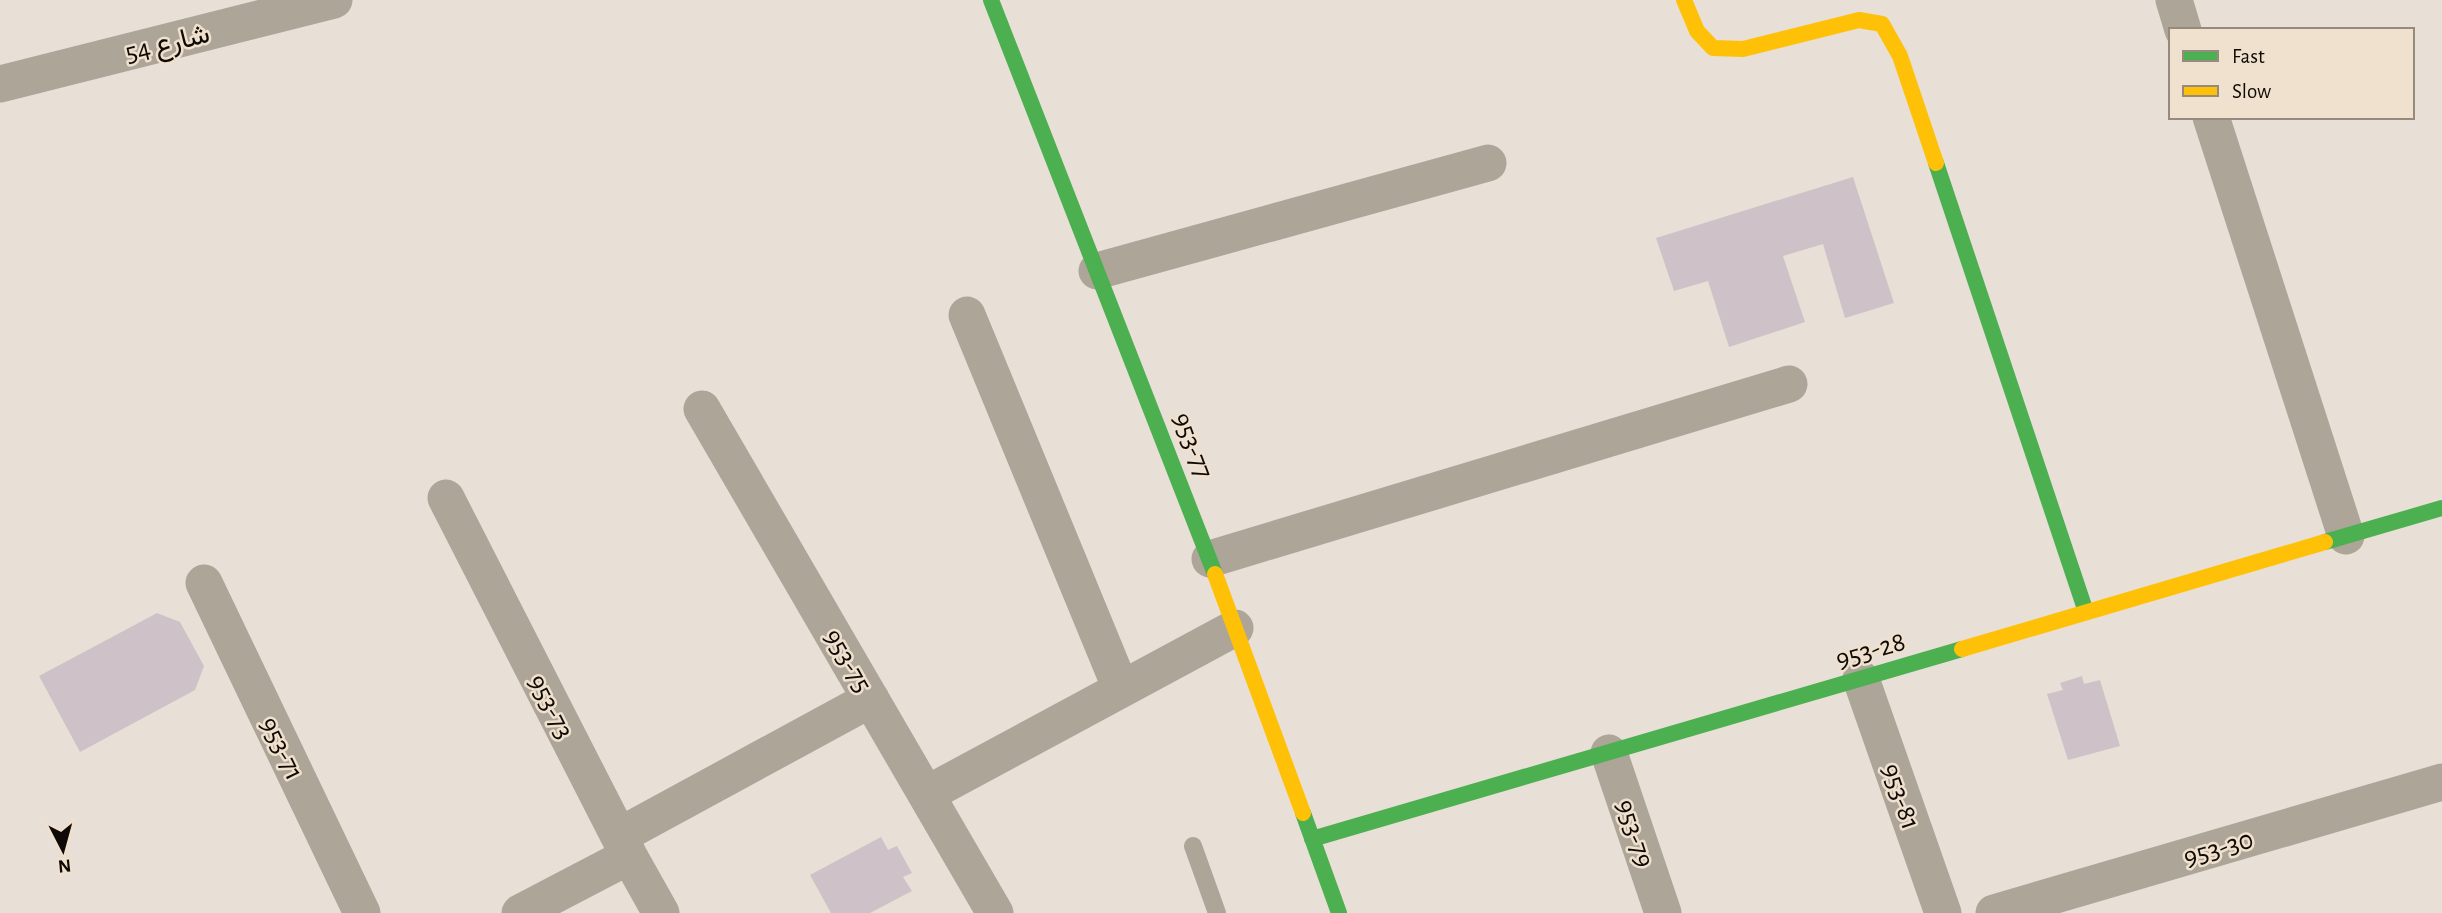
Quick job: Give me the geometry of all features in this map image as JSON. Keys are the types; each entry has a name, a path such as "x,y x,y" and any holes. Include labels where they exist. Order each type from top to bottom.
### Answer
{"street":[{"name":"شارع 54","path":"0,84 334,0"},
{"name":"953-77","path":"991,0 1210,559 1339,913"},
{"path":"1684,0 1697,31 1713,48 1743,49 1859,20 1882,24 1900,56 2086,612"},
{"path":"2174,0 2182,28"},
{"path":"2212,119 2346,536"},
{"path":"1097,271 1488,163"},
{"path":"967,315 1121,689"},
{"path":"1210,559 1789,384"},
{"name":"953-75","path":"702,408 995,913"},
{"name":"953-73","path":"446,498 661,913"},
{"name":"953-28","path":"1312,839 2442,508"},
{"name":"953-71","path":"204,583 362,913"},
{"path":"927,794 1235,628"},
{"name":"953-81","path":"1861,679 1942,913"},
{"path":"520,913 624,846 871,699"},
{"name":"953-79","path":"1609,753 1663,913"},
{"name":"953-30","path":"1994,913 2442,782"}],"lane":[{"path":"1193,846 1217,913"}],"building":[{"path":"1853,177 1894,303 1845,318 1823,244 1783,256 1805,322 1729,347 1708,281 1674,291 1656,238"},
{"path":"157,613 180,622 204,666 195,690 80,752 39,676"},
{"path":"2082,676 2084,684 2100,680 2120,746 2068,760 2047,694 2063,690 2060,683"},
{"path":"881,837 888,850 897,846 912,873 903,877 912,891 870,913 831,913 810,875"}],"traffic: fast":[{"path":"991,0 1215,574"},
{"path":"1936,163 2086,612"},
{"path":"2325,542 2442,508"},
{"path":"1312,839 1962,649"},
{"path":"1303,813 1339,913"}],"traffic: slow":[{"path":"1684,0 1697,31 1713,48 1743,49 1859,20 1882,24 1900,56 1936,163"},
{"path":"1962,649 2325,542"},
{"path":"1215,574 1303,813"}]}
